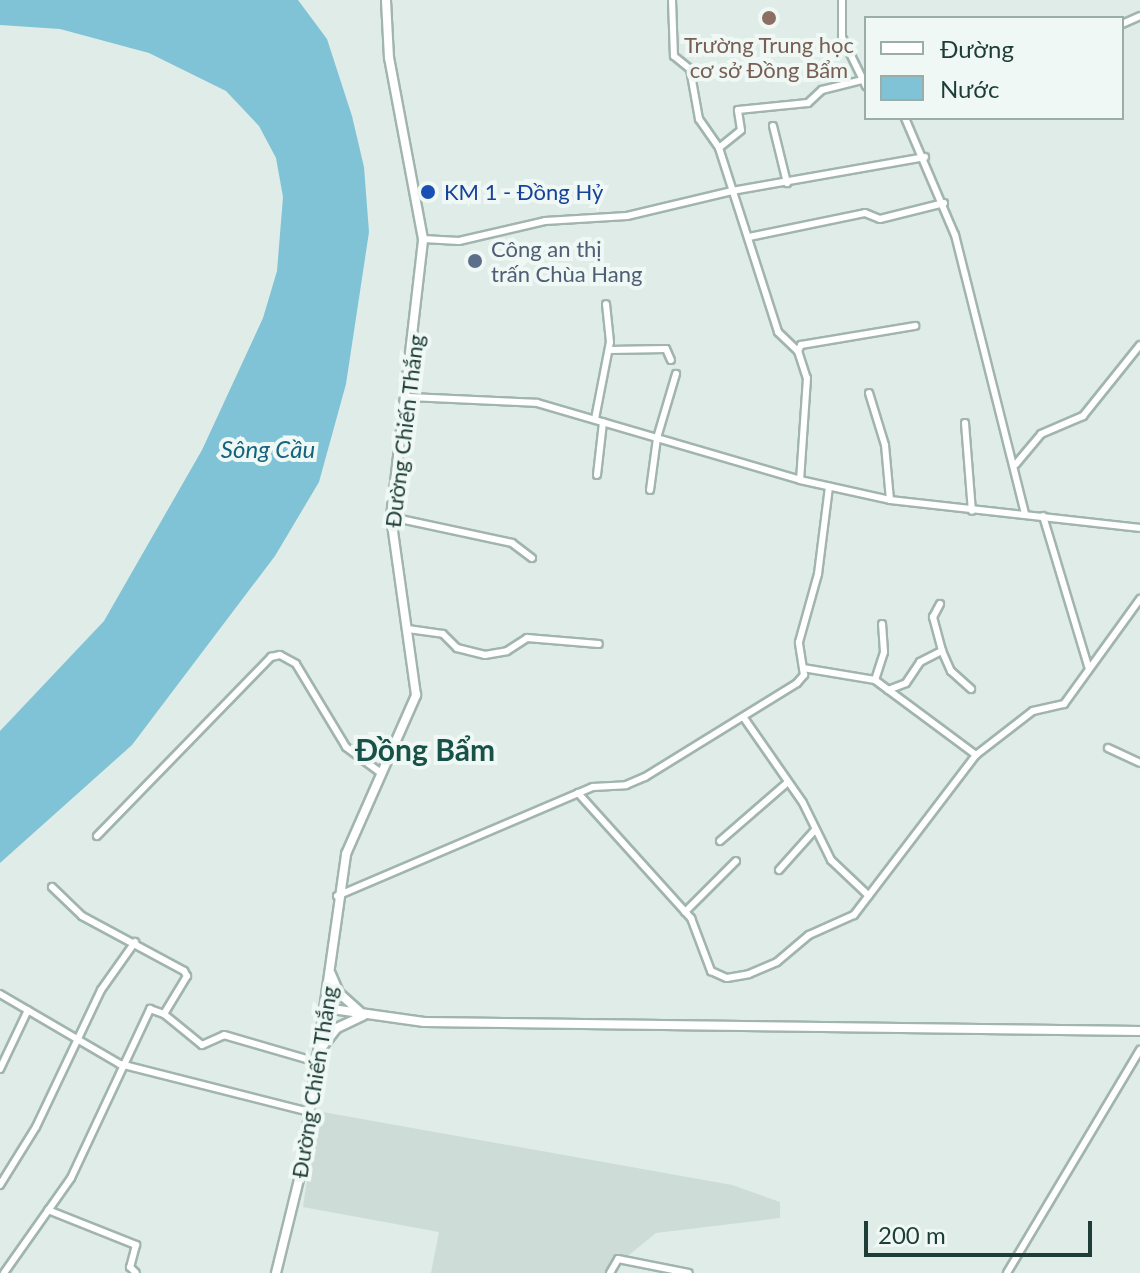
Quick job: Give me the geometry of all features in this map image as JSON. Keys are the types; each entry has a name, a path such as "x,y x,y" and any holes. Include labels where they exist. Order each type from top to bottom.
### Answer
{"main road":[{"name":"Đường Chiến Thắng","path":"276,1273 289,1233 310,1112 330,973 337,896 351,835 416,695 408,629 397,586 391,517 423,239 389,58 386,0"},
{"path":"330,973 339,993 365,1015"},
{"path":"325,1008 424,1022 1140,1031"},
{"path":"319,1052 337,1028 365,1015"}],"street":[{"path":"672,0 674,56 690,69 699,119 719,148 778,332 798,351 808,390 800,480"},
{"path":"719,148 740,133 738,110 808,103 822,90 864,83 842,37 842,0"},
{"path":"907,120 944,203 1016,464 1025,514"},
{"path":"773,126 787,183"},
{"path":"423,239 459,241 545,221 627,216 732,191 925,157"},
{"path":"749,237 865,213 880,219 944,203"},
{"path":"597,475 599,421 609,350 606,304"},
{"path":"798,351 801,345 915,326"},
{"path":"1016,464 1041,434 1083,416 1140,345"},
{"path":"609,350 666,349 671,360"},
{"path":"650,490 657,438 676,374"},
{"path":"869,393 885,445 890,500"},
{"path":"407,397 530,402 800,480 890,500 1140,528"},
{"path":"965,423 972,511"},
{"path":"337,896 578,793 645,777 797,683 803,668 799,642 818,574 829,487"},
{"path":"1043,516 1088,666"},
{"path":"391,517 512,543 532,558"},
{"path":"578,793 685,912 699,934 711,971 734,978 766,968 809,935 848,919 869,896 976,755 1033,711 1064,704 1088,666 1140,599"},
{"path":"940,604 933,617 942,651 951,671 971,689"},
{"path":"875,680 884,652 882,624"},
{"path":"408,629 443,634 457,648 485,655 507,651 527,638 599,644"},
{"path":"888,690 906,683 920,662 942,651"},
{"path":"97,836 271,657 280,655 296,664 346,747 381,773"},
{"path":"803,668 875,680 976,755"},
{"path":"744,718 788,782 838,870 869,896"},
{"path":"1108,748 1140,763"},
{"path":"720,841 788,782"},
{"path":"779,870 814,831"},
{"path":"685,912 736,861"},
{"path":"52,887 82,916 135,942 186,974 164,1014"},
{"path":"0,1185 36,1127 75,1038 135,942"},
{"path":"0,994 120,1064 310,1112"},
{"path":"4,1273 48,1210 101,1119 120,1064 150,1009 164,1014 202,1045 224,1035 317,1062"},
{"path":"0,1069 28,1010"},
{"path":"1007,1273 1140,1050"},
{"path":"48,1210 136,1245 131,1272"},
{"path":"610,1273 618,1259 665,1271 689,1273"}],"shaded area":[{"path":"317,1111 732,1185 780,1202 780,1218 656,1233 607,1273 431,1273 439,1232 303,1207"}],"water":[{"name":"Sông Cầu","path":"0,0 298,0 327,39 352,116 364,167 369,232 346,384 319,482 275,556 132,745 0,863 0,731 104,621 202,450 263,318 277,271 283,197 276,158 259,126 226,91 149,53 60,29 0,25"}],"place":[{"name":"Trường Trung học cơ sở Đồng Bẩm","path":"769,18"},
{"name":"KM 1 - Đồng Hỷ","path":"428,192"},
{"name":"Công an thị trấn Chùa Hang","path":"475,261"}],"district":[{"name":"Đồng Bẩm","path":"425,749"}]}
